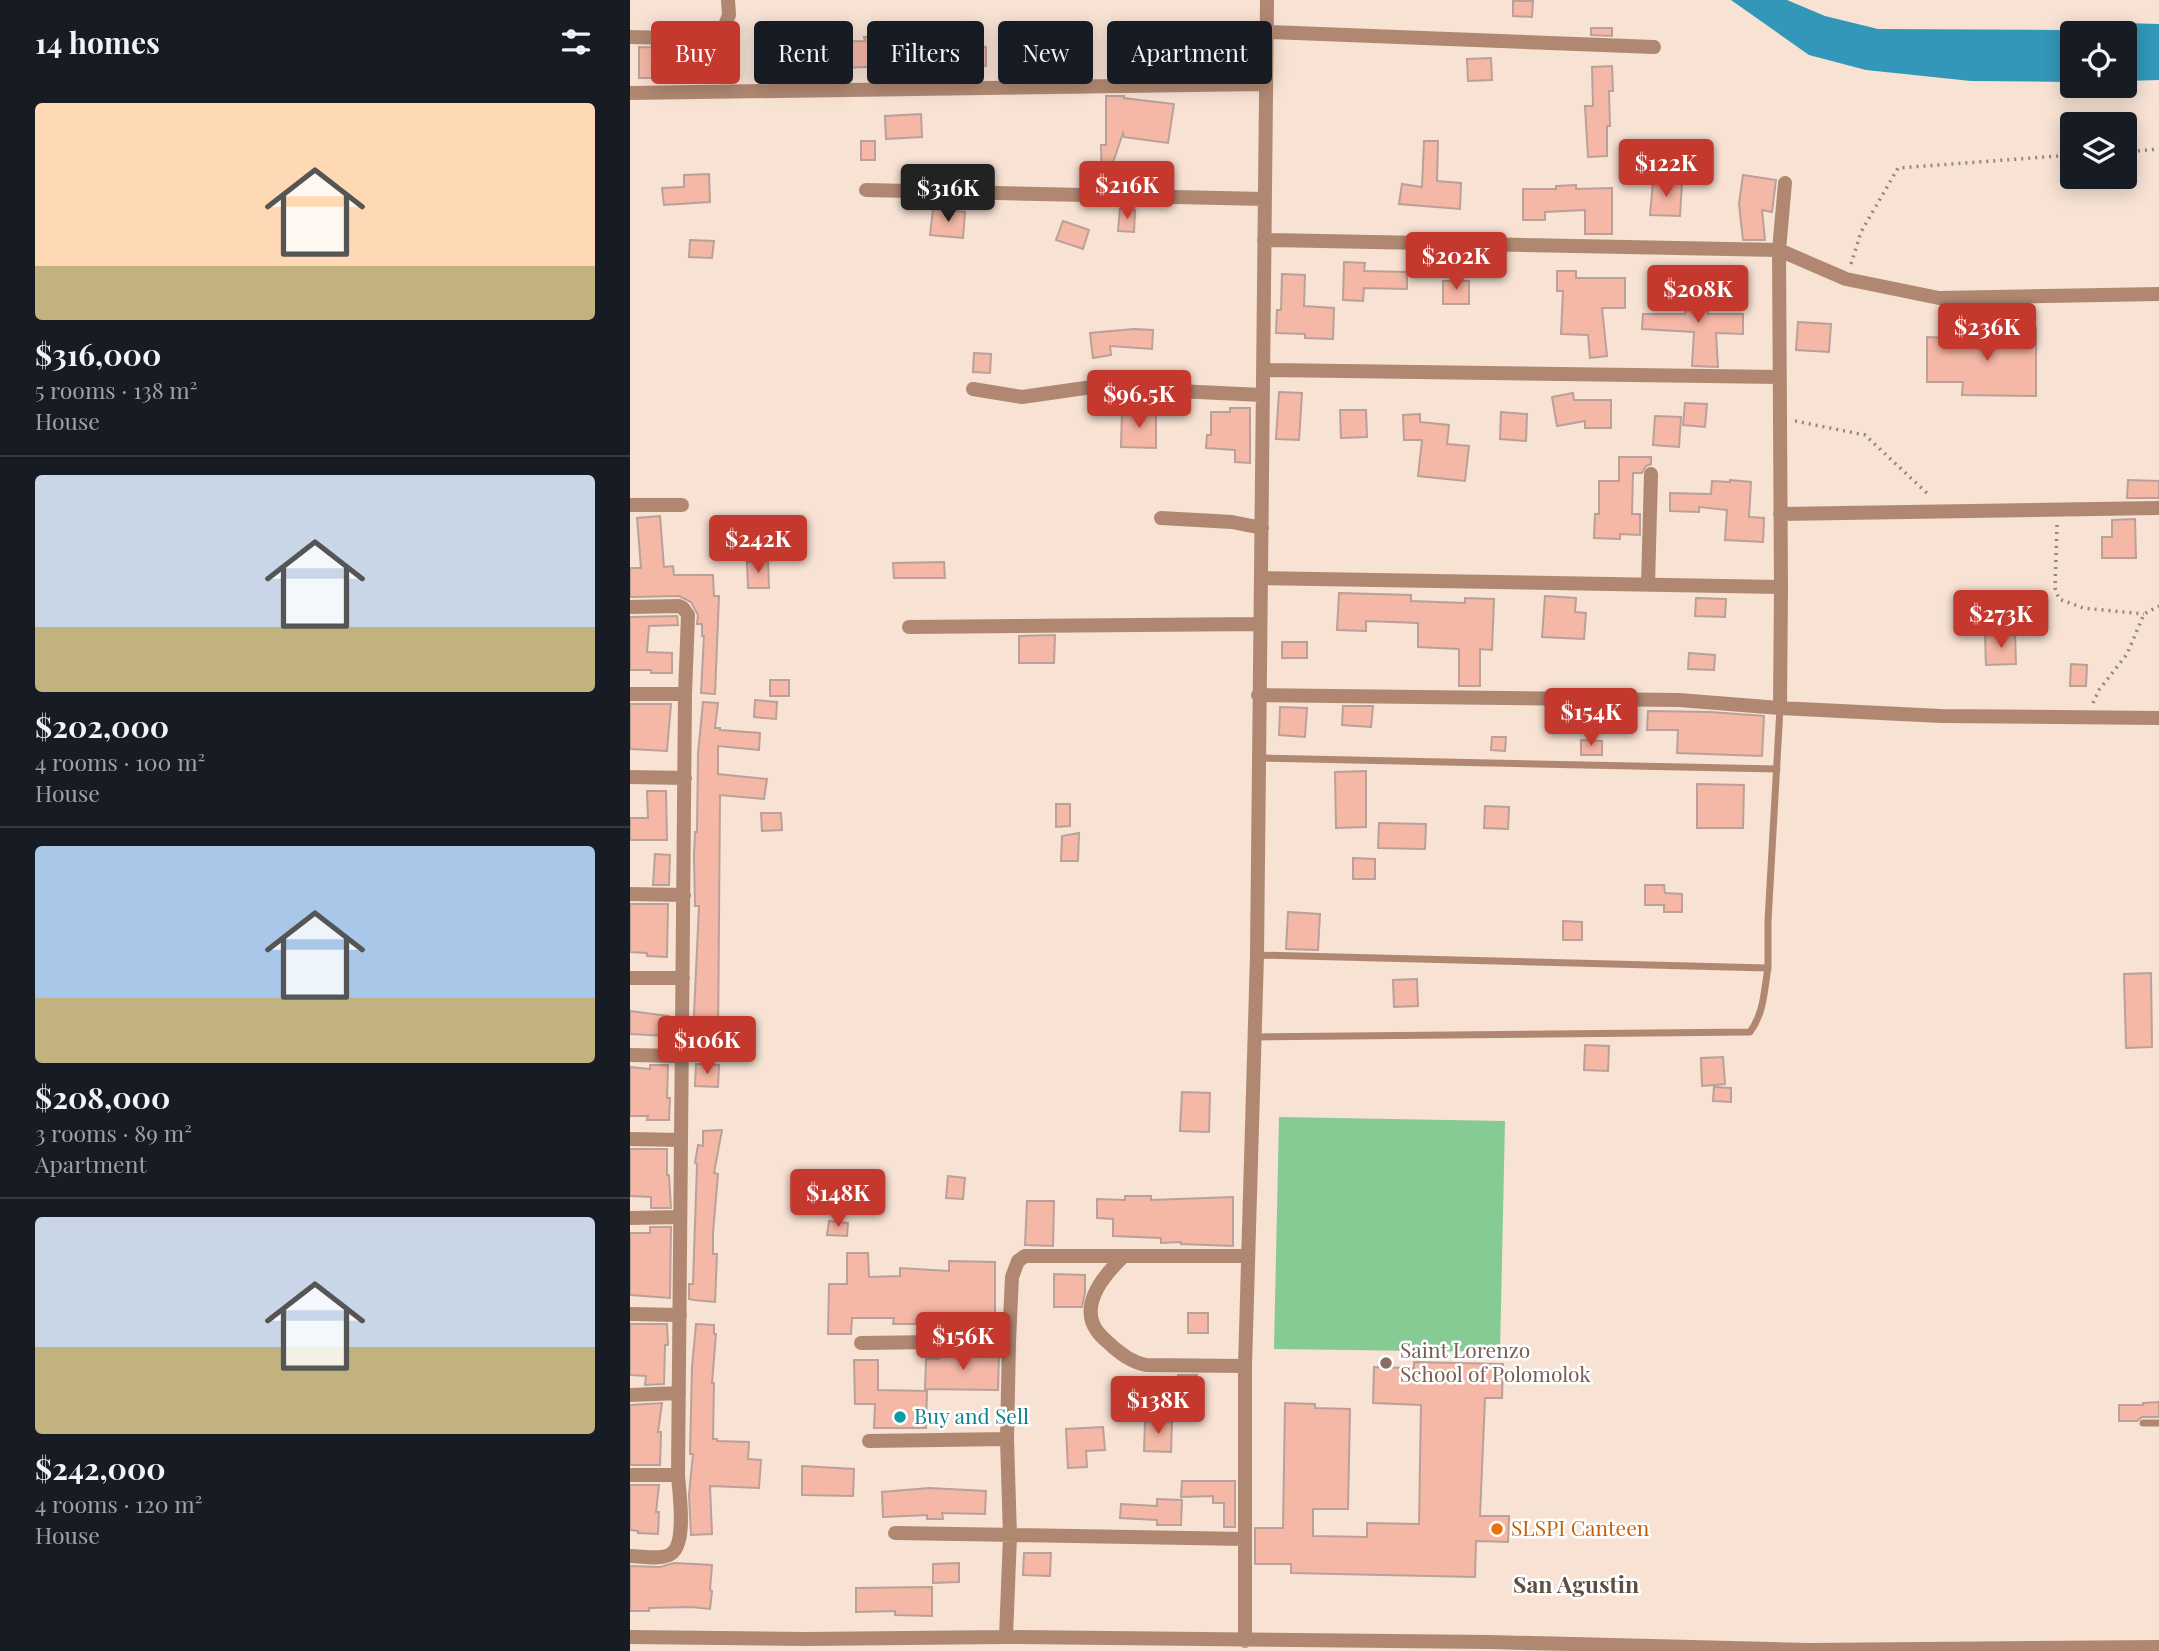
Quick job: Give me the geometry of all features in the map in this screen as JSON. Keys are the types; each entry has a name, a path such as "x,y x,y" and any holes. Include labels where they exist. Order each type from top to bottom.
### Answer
{"street":[{"path":"630,37 707,39 724,28 729,15 727,0"},
{"path":"1267,0 1267,21"},
{"path":"1272,32 1654,47"},
{"path":"630,93 1265,84 1257,955 1245,1366 1245,1640"},
{"path":"1780,708 1779,250 1785,183"},
{"path":"866,190 1265,199"},
{"path":"1264,240 1779,250 1846,279 1940,298 2159,294"},
{"path":"1263,370 1779,377"},
{"path":"973,388 1022,397 1092,387 1262,395"},
{"path":"1648,585 1651,474"},
{"path":"630,505 682,505"},
{"path":"1780,514 2159,508"},
{"path":"1161,518 1232,522 1262,528"},
{"path":"1262,578 1781,587"},
{"path":"630,607 679,606 688,615 680,1217 680,1543 671,1555 630,1556"},
{"path":"909,626 1261,624"},
{"path":"630,694 685,694"},
{"path":"1258,695 1678,700 1941,716 2159,718"},
{"path":"630,777 685,778"},
{"path":"630,894 684,895"},
{"path":"630,978 683,978"},
{"path":"630,1055 682,1056"},
{"path":"630,1139 681,1140"},
{"path":"630,1218 680,1217"},
{"path":"1006,1637 1010,1536 1007,1439 1009,1341 1012,1277 1018,1261 1025,1256 1248,1256"},
{"path":"1125,1256 1102,1278 1094,1299 1094,1326 1110,1344 1135,1363 1146,1365 1245,1366"},
{"path":"630,1314 680,1315"},
{"path":"861,1343 1009,1341"},
{"path":"630,1395 679,1393"},
{"path":"869,1441 1007,1439"},
{"path":"630,1475 678,1475"},
{"path":"894,1532 1245,1539"},
{"path":"630,1637 670,1644 1006,1637 1245,1640 1265,1646 1489,1642 1809,1650 2159,1647"}],"lane":[{"path":"1254,1037 1750,1032 1762,1012 1768,968 1768,921 1780,708"},
{"path":"1258,758 1777,769"},
{"path":"1257,955 1768,968"},
{"path":"2143,1423 2159,1423"}],"path":[{"path":"2137,151 2159,149"},
{"path":"1846,279 1861,232 1898,168 2060,156"},
{"path":"1780,418 1865,435 1946,512"},
{"path":"2058,510 2055,588 2059,599 2083,608 2144,614 2159,606"},
{"path":"2087,718 2099,690 2127,654 2144,614"}],"green space":[{"path":"1279,1117 1505,1121 1500,1352 1274,1349"}],"water":[{"path":"1731,0 1787,0 1825,16 1878,29 2060,30 2060,82 1971,81 1866,70 1809,55"},
{"path":"2159,33 2159,80 2137,81 2137,39"}],"building":[{"path":"1513,1 1533,1 1532,17 1513,16"},
{"path":"1591,28 1612,28 1612,36 1591,35"},
{"path":"864,37 867,37 867,67 853,68 853,41 865,41"},
{"path":"639,47 651,47 651,78 639,78"},
{"path":"986,47 986,66 984,66"},
{"path":"1491,58 1492,80 1468,81 1467,59"},
{"path":"1612,66 1613,91 1609,91 1607,156 1588,157 1585,106 1593,106 1592,67"},
{"path":"1106,96 1124,96 1174,104 1168,143 1124,137 1123,133 1105,186 1102,186 1101,145 1106,145"},
{"path":"921,114 922,137 886,139 885,116"},
{"path":"861,141 875,141 875,160 861,160"},
{"path":"1424,141 1438,141 1437,181 1461,183 1460,209 1399,204 1402,184 1422,187"},
{"path":"709,174 710,202 664,205 662,188 684,187 684,175"},
{"path":"1743,175 1776,180 1772,212 1762,210 1765,240 1743,240 1739,204"},
{"path":"1653,182 1682,184 1680,216 1650,215"},
{"path":"1576,185 1576,189 1612,188 1612,234 1585,234 1585,210 1545,212 1545,220 1523,220 1523,189 1556,189 1556,186"},
{"path":"933,209 965,212 963,238 930,235"},
{"path":"1120,209 1135,210 1134,232 1118,231"},
{"path":"1063,221 1089,230 1083,249 1056,240"},
{"path":"690,240 714,241 712,258 689,257"},
{"path":"1344,262 1365,263 1364,271 1407,272 1407,289 1364,288 1363,301 1343,300"},
{"path":"1557,271 1576,271 1576,278 1625,278 1625,308 1602,308 1607,356 1590,358 1588,335 1561,334 1563,291 1557,291"},
{"path":"1282,274 1305,275 1304,306 1334,308 1333,339 1276,333 1277,310 1281,310"},
{"path":"1443,281 1469,281 1469,304 1443,304"},
{"path":"1688,283 1710,285 1708,314 1743,314 1743,334 1716,333 1718,367 1692,366 1694,332 1642,329 1643,314 1685,314"},
{"path":"1798,322 1831,324 1829,352 1796,350"},
{"path":"1998,328 2036,328 2036,396 1962,395 1963,382 1927,382 1927,337 1998,340"},
{"path":"1153,330 1152,349 1110,346 1111,355 1093,358 1090,333"},
{"path":"974,353 991,354 990,373 973,372"},
{"path":"1279,392 1302,393 1299,440 1276,439"},
{"path":"1573,393 1574,400 1611,400 1611,428 1585,428 1585,421 1557,426 1552,397"},
{"path":"1685,403 1707,404 1705,427 1683,425"},
{"path":"1230,408 1250,408 1250,463 1235,462 1235,450 1206,448 1207,435 1211,435 1211,412 1230,412"},
{"path":"1340,410 1366,410 1367,437 1341,438"},
{"path":"1122,412 1156,412 1156,448 1121,447"},
{"path":"1501,412 1527,414 1526,441 1500,439"},
{"path":"1420,414 1420,422 1449,425 1447,444 1469,446 1465,481 1418,476 1422,440 1404,440 1403,415"},
{"path":"1655,416 1681,417 1679,447 1653,445"},
{"path":"1619,457 1651,457 1651,464 1646,466 1642,473 1633,473 1632,514 1640,514 1640,535 1620,534 1620,539 1594,538 1595,514 1599,514 1599,481 1619,481"},
{"path":"2128,480 2159,481 2159,498 2127,498"},
{"path":"1712,481 1751,482 1749,517 1764,518 1763,542 1725,540 1727,510 1699,507 1699,512 1670,511 1670,493 1711,494"},
{"path":"660,516 664,567 673,566 674,575 713,575 714,596 719,596 715,694 701,693 704,636 702,624 697,624 698,615 691,602 679,596 630,597 630,568 641,568 637,518"},
{"path":"2135,519 2136,558 2102,558 2102,537 2112,537 2112,520"},
{"path":"768,561 769,588 748,588 747,562"},
{"path":"944,562 945,578 894,578 893,563"},
{"path":"1339,593 1411,595 1411,601 1465,603 1465,598 1494,599 1492,650 1480,649 1480,686 1459,686 1459,649 1418,647 1418,623 1366,621 1366,631 1337,630"},
{"path":"1545,596 1576,598 1575,612 1586,613 1584,639 1542,637"},
{"path":"1696,598 1726,599 1725,617 1695,616"},
{"path":"677,616 678,625 649,626 647,652 672,653 672,673 630,670 630,617"},
{"path":"2015,634 2016,664 1986,665 1985,635"},
{"path":"1055,635 1054,663 1019,663 1019,636"},
{"path":"1282,642 1307,642 1307,658 1282,658"},
{"path":"1689,653 1715,655 1714,670 1688,669"},
{"path":"2071,664 2087,665 2086,686 2070,686"},
{"path":"770,680 789,680 789,696 770,696"},
{"path":"755,700 777,702 776,719 754,717"},
{"path":"703,702 718,703 715,728 760,733 759,750 718,746 718,774 767,779 764,799 720,795 718,1042 696,1040 696,1036 693,1036 699,906 695,906 694,856"},
{"path":"630,704 671,704 667,751 630,749"},
{"path":"1343,706 1373,706 1371,727 1342,725"},
{"path":"1280,707 1307,708 1305,737 1279,735"},
{"path":"1574,711 1593,712 1592,731 1574,730"},
{"path":"1648,711 1764,716 1762,756 1677,753 1678,730 1647,730"},
{"path":"1492,737 1506,737 1505,751 1491,750"},
{"path":"1581,740 1602,741 1602,755 1581,755"},
{"path":"1366,771 1366,827 1336,828 1335,772"},
{"path":"1697,784 1744,785 1743,828 1697,828"},
{"path":"647,791 666,791 667,840 630,840 630,818 648,818"},
{"path":"1056,804 1070,804 1070,826 1056,827"},
{"path":"1485,806 1509,807 1508,829 1484,828"},
{"path":"761,813 781,813 782,830 762,831"},
{"path":"1379,823 1426,824 1425,849 1378,848"},
{"path":"1079,833 1078,861 1061,861 1062,836"},
{"path":"655,854 670,855 669,885 653,885"},
{"path":"1353,858 1375,859 1375,879 1353,879"},
{"path":"1645,885 1664,885 1665,893 1682,894 1682,912 1664,912 1664,905 1645,905"},
{"path":"630,904 668,904 667,957 630,952"},
{"path":"1288,912 1320,914 1318,950 1286,949"},
{"path":"1563,921 1582,922 1582,940 1563,940"},
{"path":"2151,973 2152,1047 2126,1048 2124,974"},
{"path":"1417,979 1418,1006 1394,1007 1393,980"},
{"path":"630,1011 669,1016 667,1036 630,1034"},
{"path":"1585,1045 1609,1046 1608,1071 1584,1070"},
{"path":"1723,1057 1725,1084 1702,1086 1701,1058"},
{"path":"696,1064 719,1065 718,1087 695,1086"},
{"path":"650,1065 668,1065 669,1120 647,1120 648,1116 630,1116 630,1067 650,1069"},
{"path":"1714,1087 1731,1088 1731,1102 1713,1101"},
{"path":"1182,1092 1210,1093 1209,1132 1180,1131"},
{"path":"722,1130 714,1173 718,1174 713,1233 713,1254 717,1254 715,1302 694,1300 689,1299 689,1284 693,1284 695,1163 698,1145 703,1146 703,1131"},
{"path":"630,1149 667,1149 671,1208 651,1208 651,1197 630,1196"},
{"path":"948,1176 965,1178 963,1199 946,1198"},
{"path":"1125,1196 1151,1196 1151,1200 1233,1197 1233,1246 1161,1243 1161,1238 1113,1236 1113,1219 1097,1218 1097,1199 1125,1200"},
{"path":"1027,1201 1054,1201 1053,1246 1025,1245"},
{"path":"829,1221 848,1223 847,1236 827,1235"},
{"path":"650,1227 671,1227 670,1298 630,1295 630,1233 650,1233"},
{"path":"847,1253 868,1253 869,1277 900,1276 900,1268 949,1271 949,1261 995,1262 995,1324 916,1319 916,1324 893,1324 894,1318 852,1318 851,1334 828,1334 829,1284 847,1284"},
{"path":"1054,1274 1085,1275 1082,1307 1054,1307"},
{"path":"1188,1313 1208,1313 1208,1333 1188,1333"},
{"path":"630,1324 667,1324 664,1384 645,1385 646,1376 630,1375"},
{"path":"696,1324 714,1325 716,1334 712,1383 713,1439 749,1442 748,1459 761,1460 759,1488 710,1486 712,1534 691,1535 689,1495 693,1454 690,1454 692,1367"},
{"path":"999,1354 998,1390 925,1389 926,1359 939,1359 939,1355"},
{"path":"854,1360 878,1360 878,1390 927,1391 926,1428 874,1428 875,1404 855,1404"},
{"path":"1414,1362 1503,1364 1502,1398 1485,1398 1480,1516 1509,1516 1508,1542 1476,1541 1475,1577 1291,1573 1291,1564 1255,1564 1255,1528 1283,1528 1285,1403 1315,1404 1315,1408 1350,1409 1348,1509 1313,1509 1313,1536 1367,1537 1367,1523 1419,1524 1421,1405 1373,1403 1374,1367 1414,1368"},
{"path":"1178,1375 1197,1375 1199,1417 1177,1417"},
{"path":"2159,1402 2159,1417 2119,1421 2119,1405"},
{"path":"662,1403 658,1432 661,1432 660,1465 630,1465 630,1405"},
{"path":"1145,1421 1172,1422 1171,1452 1144,1451"},
{"path":"1103,1427 1105,1450 1086,1451 1087,1467 1068,1468 1066,1429"},
{"path":"802,1466 854,1469 853,1496 802,1495"},
{"path":"1182,1481 1235,1481 1235,1527 1224,1527 1224,1503 1213,1503 1213,1496 1181,1497"},
{"path":"630,1485 659,1485 656,1512 659,1512 658,1534 630,1530"},
{"path":"929,1488 986,1491 985,1514 942,1513 943,1519 927,1519 927,1515 883,1517 882,1492"},
{"path":"1157,1499 1182,1500 1181,1525 1157,1525 1157,1520 1120,1518 1121,1504 1157,1506"},
{"path":"1024,1553 1051,1553 1050,1576 1023,1575"},
{"path":"674,1563 712,1565 710,1609 649,1608 649,1611 630,1611 630,1566 660,1567"},
{"path":"959,1563 959,1582 933,1583 933,1564"},
{"path":"932,1587 932,1616 895,1615 895,1611 856,1612 856,1588"}],"waterway":[{"path":"2137,39 2159,40"}],"place":[{"name":"Saint Lorenzo School of Polomolok","path":"1386,1363"},
{"name":"Buy and Sell","path":"900,1417"},
{"name":"SLSPI Canteen","path":"1497,1529"}],"district":[{"name":"San Agustin","path":"1576,1585"}]}
